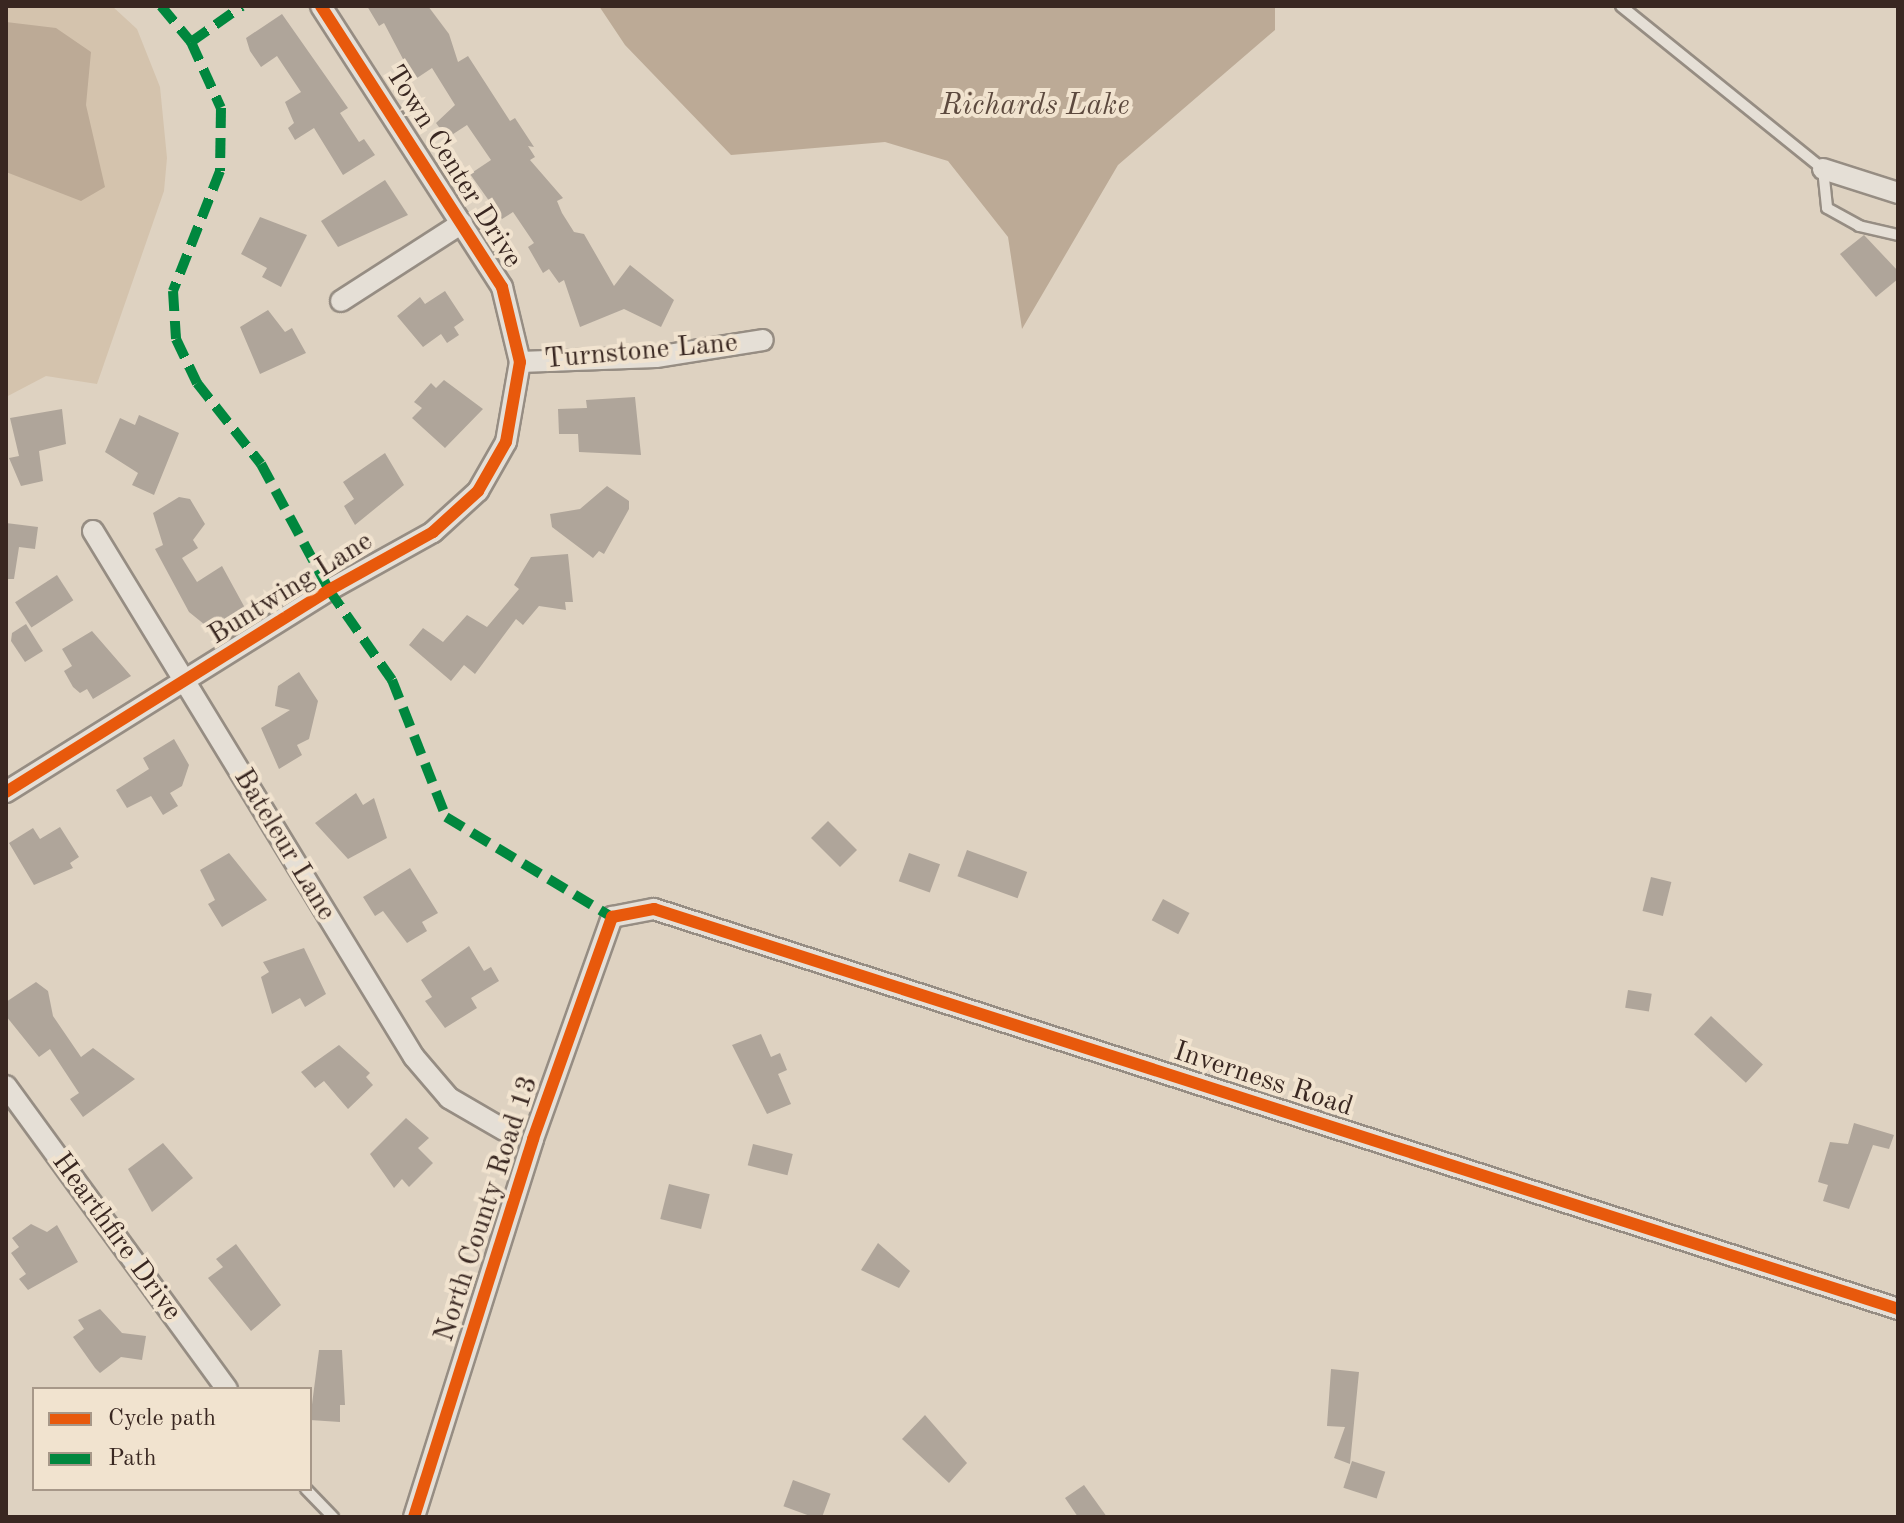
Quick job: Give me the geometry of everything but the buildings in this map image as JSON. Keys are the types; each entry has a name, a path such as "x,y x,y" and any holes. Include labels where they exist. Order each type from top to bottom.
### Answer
{"street":[{"name":"Town Center Drive","path":"321,6 502,287 520,362"},
{"path":"1823,169 1898,193"},
{"path":"341,301 462,223"},
{"name":"Turnstone Lane","path":"520,362 656,357 763,340"},
{"name":"Buntwing Lane","path":"6,792 459,511 506,442 520,362"},
{"name":"Bateleur Lane","path":"93,531 414,1057 449,1098 504,1130"},
{"name":"Inverness Road","path":"612,917 654,909 1898,1309"},
{"name":"North County Road 13","path":"414,1517 533,1139 612,917"},
{"name":"Hearthfire Drive","path":"6,1086 226,1387"}],"lane":[{"path":"1621,6 1823,169 1827,208 1859,226 1898,235"},
{"path":"308,1491 333,1517"}],"shaded area":[{"path":"6,6 112,6 137,29 160,87 167,158 164,191 97,384 46,376 6,397"}],"water":[{"name":"Richards Lake","path":"599,6 1275,6 1275,30 1118,165 1022,329 1008,237 948,161 885,142 731,155 625,45"},
{"path":"6,22 56,28 91,52 86,105 105,187 81,201 6,172"}],"marked path":[{"path":"161,6 191,42 221,108 220,171 173,291 176,339 197,383 261,464 329,590 392,680 446,817 612,917"},
{"path":"191,42 242,6"}],"cycle path":[{"path":"6,792 329,590 433,532 478,491 506,442 520,362 502,287 321,6"},
{"path":"414,1517 533,1139 612,917 654,909 1898,1309"}]}
